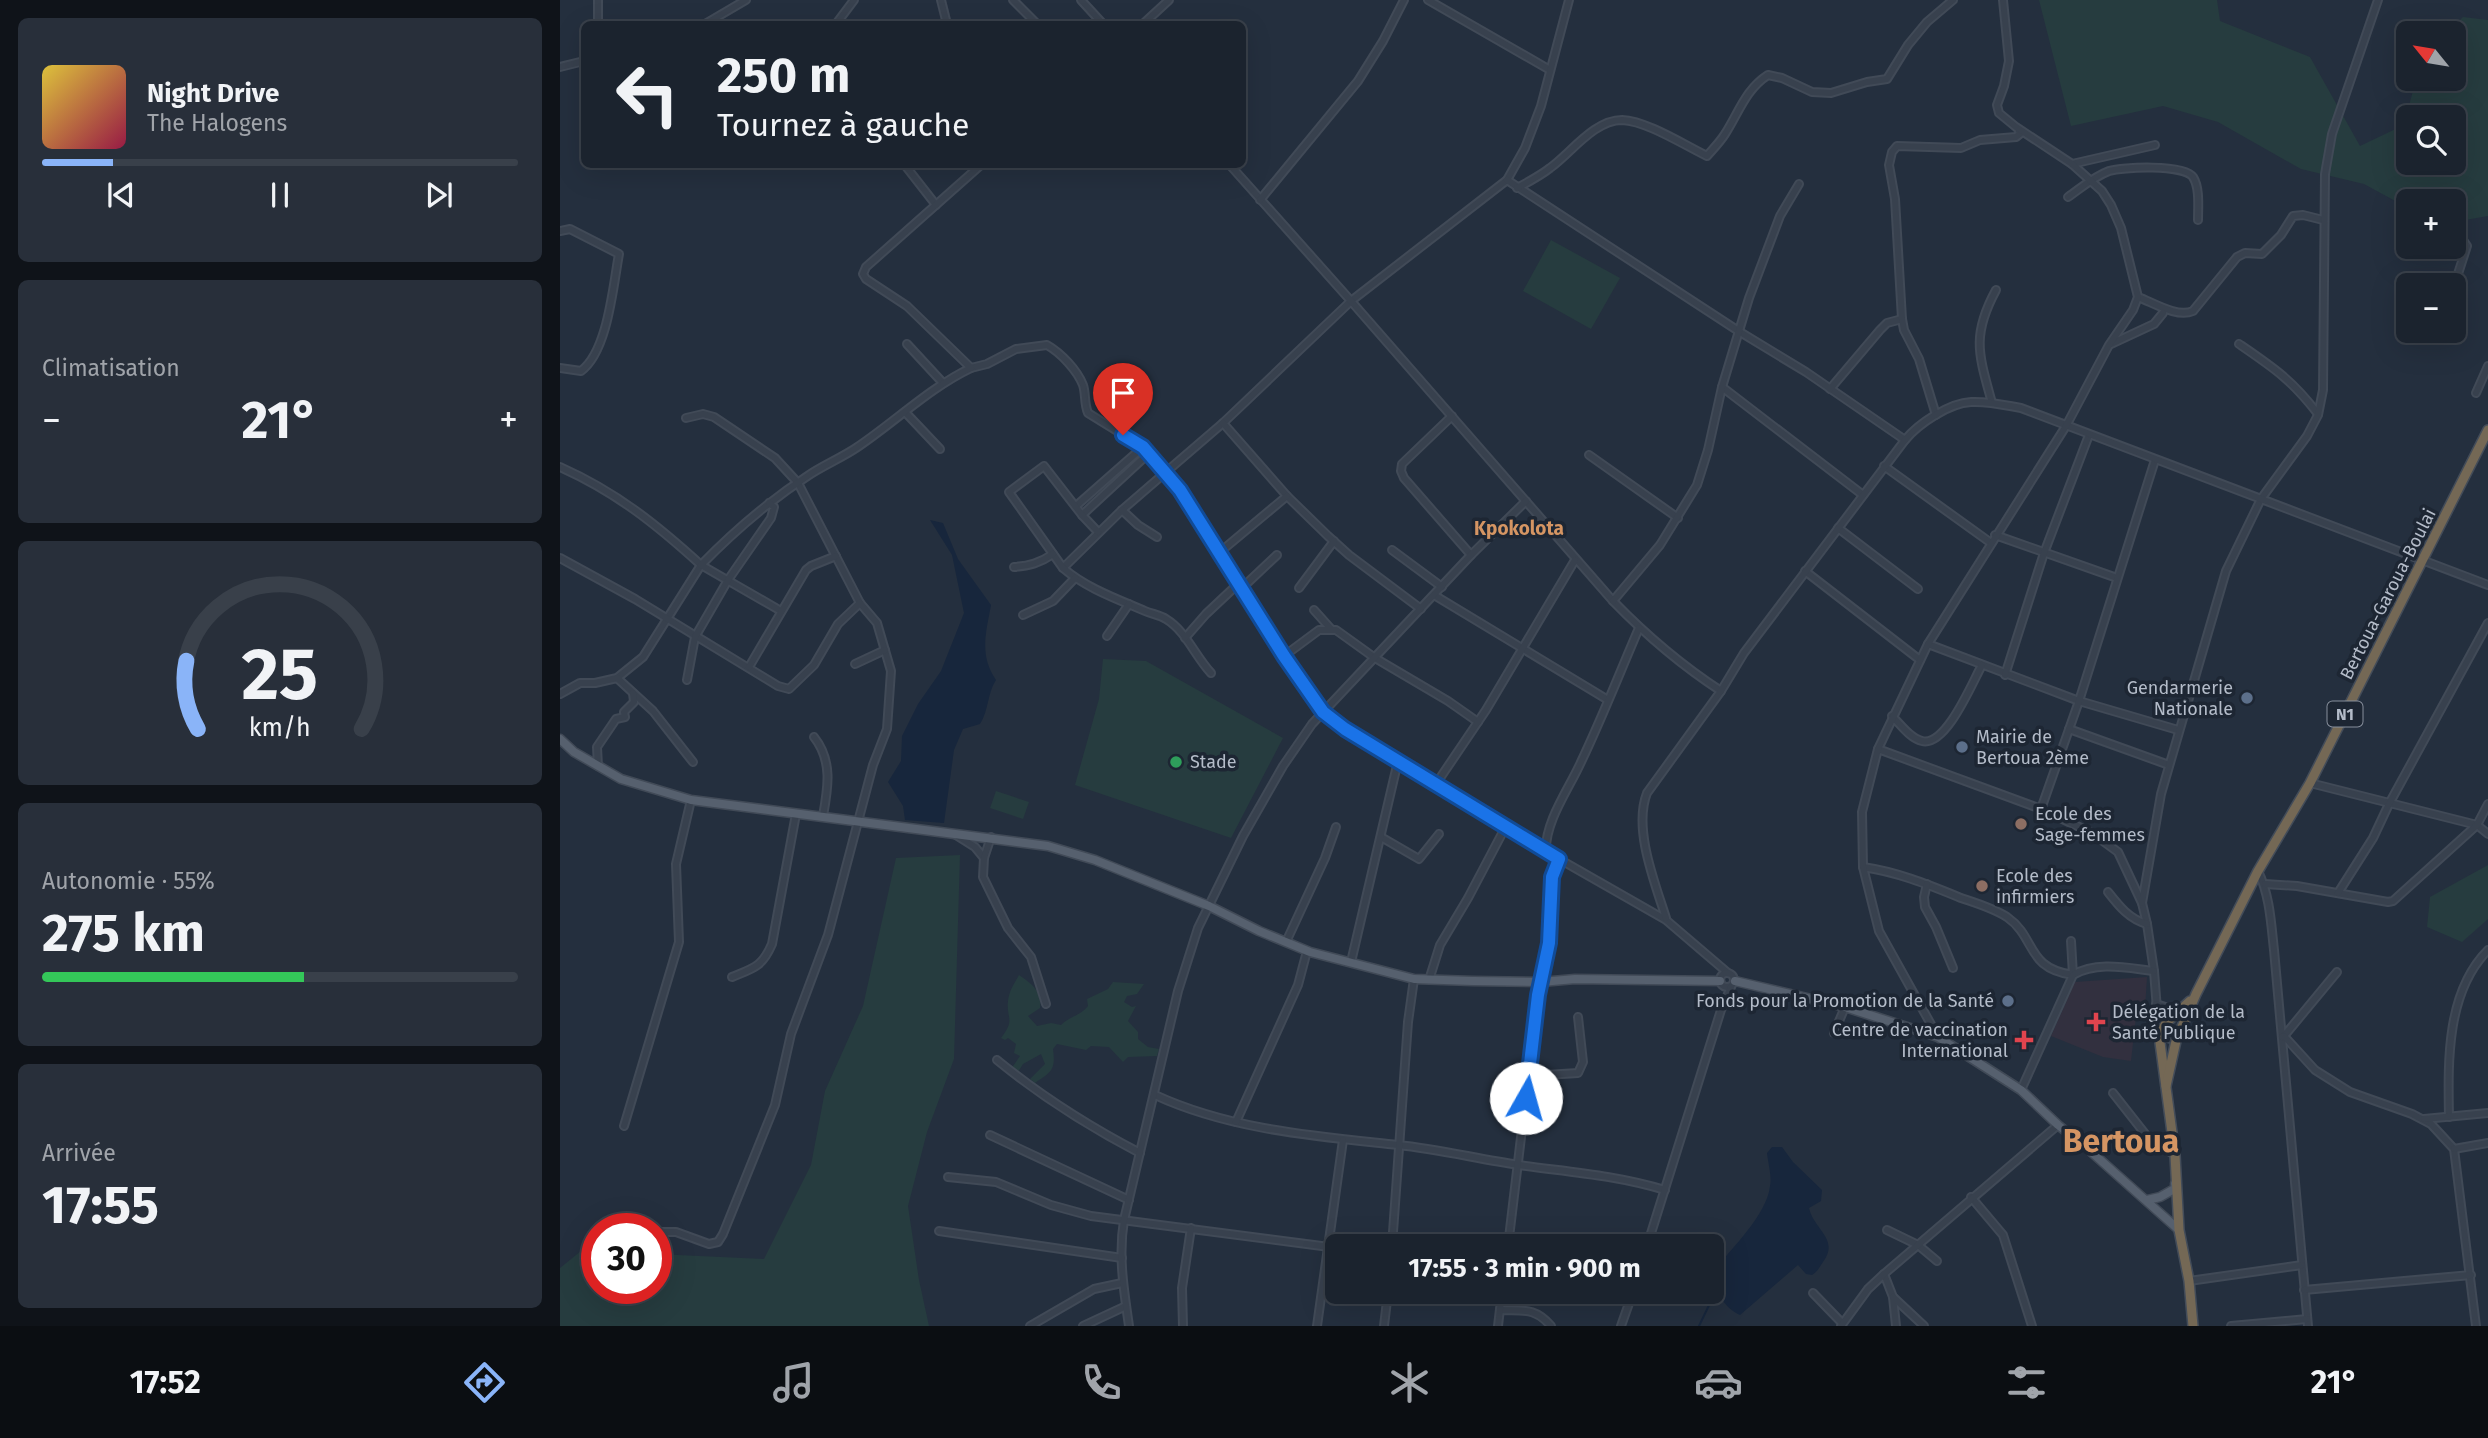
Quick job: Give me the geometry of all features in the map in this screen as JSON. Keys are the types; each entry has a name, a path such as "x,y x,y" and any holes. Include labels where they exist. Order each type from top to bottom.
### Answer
{"highway":[{"name":"Bertoua-Garoua-Boulai","path":"2160,1035 2166,1023 2181,1014 2196,994 2258,872 2309,783 2488,430"},
{"name":"Bertoua-Garoua-Boulai","path":"2176,1041 2181,1014"},
{"name":"N1","path":"2160,1035 2175,1155 2179,1230 2189,1280 2193,1326"},
{"name":"N1","path":"2166,1086 2176,1041"}],"main road":[{"path":"560,739 599,768 643,787 691,800 1048,846 1096,860 1209,906 1307,951 1414,979 1541,982 1575,979 1720,981"},
{"path":"1732,984 1845,1007 1938,1037 2021,1090 2179,1230"},
{"path":"2147,1200 2169,1193 2176,1188 2175,1184"}],"street":[{"path":"598,0 598,21"},
{"path":"710,21 746,0"},
{"path":"838,21 854,0"},
{"path":"941,0 946,21"},
{"path":"1013,0 1034,21"},
{"path":"1081,0 1100,21"},
{"path":"1146,21 1169,0"},
{"path":"1260,200 1358,81 1404,0"},
{"path":"1428,0 1550,70"},
{"path":"1063,568 1098,532 1223,423 1351,301 1507,180 1525,148 1541,106 1569,0"},
{"path":"1517,188 1552,167 1599,127 1615,121 1625,120 1647,127 1707,156 1757,82 1768,75 1782,78 1812,92 1831,93 1887,79 1908,45 1927,22 1953,0"},
{"path":"1936,415 1919,359 1899,320 1895,199 1889,165 1892,152 1897,146 1961,148 1980,140 2015,137 2021,133 1998,113 1997,106 2009,61 2003,0"},
{"path":"2142,903 2169,765 2226,571 2261,499 2307,436 2318,415 2323,390 2325,174 2332,134 2378,0"},
{"path":"560,67 581,62"},
{"path":"1938,1037 1879,931 1863,867 1862,812 1878,749 1928,644 2066,426 2109,345 2125,325 2138,297 2121,228 2111,205 2091,180 2072,164 2016,128"},
{"path":"2072,164 2155,145"},
{"path":"907,168 936,205"},
{"path":"971,368 907,306 866,279 863,274 866,267 979,168"},
{"path":"1232,168 1613,601 1639,628 1691,672 1721,691"},
{"path":"2068,197 2091,180 2115,170 2181,170 2193,177 2197,190 2198,219"},
{"path":"1507,180 1905,440"},
{"path":"1613,601 1660,545 1697,485 1722,387 1749,298 1780,216 1799,184"},
{"path":"2138,297 2186,314 2193,311 2237,257 2245,253 2262,254 2293,216 2303,215 2323,220"},
{"path":"560,231 570,229 619,254 608,323 588,365 580,371 560,368"},
{"path":"1992,403 1980,349 1980,327 1984,312 1996,290"},
{"path":"2109,345 2154,324 2163,313"},
{"path":"1830,389 1880,330 1899,320"},
{"path":"907,344 943,383"},
{"path":"2239,344 2299,388 2318,415"},
{"path":"560,694 580,683 617,678 643,657 701,565 734,530 769,503 854,449 943,383 1016,349 1047,345 1076,372 1084,387 1088,414 1143,447 1180,490 1284,656 1323,712 1345,729 1559,859 1667,920 1728,973 1732,984 1721,1010 1651,1234"},
{"path":"2476,393 2488,366"},
{"path":"1722,387 1863,495"},
{"path":"1667,920 1643,832 1642,807 1647,793 1721,691 1744,653 1905,440 1926,421 1967,402 2021,408 2488,585"},
{"path":"905,412 940,449"},
{"path":"672,1232 709,1244 718,1242 775,1105 792,1034 822,953 873,765 887,729 891,671 877,623 860,603 798,483 775,458 714,416 703,414 686,418"},
{"path":"1452,416 1402,464 1401,471 1404,478 1471,555"},
{"path":"1223,423 1287,496 1334,541 1421,609"},
{"path":"2005,675 2044,553 2089,435"},
{"path":"1076,506 1143,447"},
{"path":"1082,514 1149,453"},
{"path":"1588,455 1678,518"},
{"path":"2041,809 2079,701 2155,460"},
{"path":"1098,532 1044,466 1009,492 1063,568 1075,578 1165,618 1185,638 1200,662 1211,673"},
{"path":"1884,466 1991,543"},
{"path":"560,467 635,507 701,565 781,611"},
{"path":"1220,552 1287,496"},
{"path":"1129,1326 1122,1283 1124,1220 1178,991 1198,928 1243,836 1283,766 1323,712 1471,555 1526,501"},
{"path":"687,680 695,637 727,580 771,518 774,507 769,503"},
{"path":"1122,510 1138,525 1157,537"},
{"path":"1839,528 1918,589"},
{"path":"1996,535 2117,578"},
{"path":"1298,588 1334,541"},
{"path":"1392,550 1442,586"},
{"path":"1014,566 1028,566 1053,554"},
{"path":"1185,638 1206,614 1277,555"},
{"path":"750,667 806,570 836,556"},
{"path":"560,558 627,594 778,686 789,688 814,665 838,624 860,603"},
{"path":"1436,784 1478,722 1575,560"},
{"path":"1805,571 1920,660"},
{"path":"1023,615 1063,594 1075,578"},
{"path":"1434,595 1608,700"},
{"path":"1107,636 1129,604"},
{"path":"1314,610 1331,629"},
{"path":"2338,893 2373,838 2488,623"},
{"path":"1546,851 1545,839 1639,628"},
{"path":"1284,656 1319,630 1341,632 1375,658 1478,722"},
{"path":"1928,644 2079,701 2178,730"},
{"path":"855,664 885,650"},
{"path":"1892,716 1912,736 1930,742 1940,736 1954,716 1982,666"},
{"path":"617,678 653,711 693,762"},
{"path":"599,768 596,761 597,747 616,719 625,717 624,712 634,702 635,695 629,690"},
{"path":"2069,729 2169,765"},
{"path":"814,737 823,748 827,762 828,790 822,816"},
{"path":"1878,749 2041,809 2092,833 2118,852 2142,903 2147,924 2160,1035 2176,1041"},
{"path":"1351,962 1398,761"},
{"path":"2309,783 2477,825 2488,834"},
{"path":"624,1126 642,1073 657,1009 677,948 679,927 676,864 691,800"},
{"path":"2265,884 2297,886 2393,901 2477,825 2488,804"},
{"path":"732,977 759,966 766,959 772,944 796,814"},
{"path":"1429,980 1440,945 1506,826"},
{"path":"1286,942 1336,827"},
{"path":"953,833 975,847 984,858"},
{"path":"1381,837 1419,859 1439,834"},
{"path":"990,837 984,858 983,877 1008,928 1031,957 1045,1004"},
{"path":"1509,1234 1541,982 1549,943 1552,877 1559,859"},
{"path":"1863,867 1893,871 2003,915 2018,929 2038,961 2061,974 2073,975 2083,969 2112,966 2154,971"},
{"path":"2231,1326 2307,1322 2269,905 2265,884 2258,872"},
{"path":"1927,884 1925,907 1953,968"},
{"path":"2108,892 2136,921 2147,924"},
{"path":"2021,1090 2073,975 2071,941"},
{"path":"2449,1117 2448,1067 2456,1015 2472,970 2488,950"},
{"path":"1236,1122 1297,985 1307,951"},
{"path":"1709,957 1720,981 1726,988 1732,984"},
{"path":"2283,1037 2337,972"},
{"path":"1721,1010 1720,981 1723,974 1728,973"},
{"path":"1393,1234 1408,1022 1414,979"},
{"path":"2156,1004 2181,1014"},
{"path":"1834,1033 1845,1007"},
{"path":"1529,1076 1578,1073 1583,1062 1578,1017"},
{"path":"2283,1037 2315,1070 2350,1092 2431,1124 2454,1149 2476,1326"},
{"path":"997,1060 1057,1104 1140,1153"},
{"path":"2113,1093 2150,1140 2175,1155"},
{"path":"1155,1095 1200,1113 1236,1122 1517,1165 1627,1178 1665,1190"},
{"path":"2422,1119 2488,1113"},
{"path":"1813,1293 1842,1325 1868,1289 1884,1273 2058,1125"},
{"path":"990,1135 1129,1200"},
{"path":"1330,1234 1343,1140"},
{"path":"2454,1149 2488,1143"},
{"path":"948,1177 996,1182 1076,1213 1325,1246"},
{"path":"1971,1197 2003,1235 2032,1326"},
{"path":"1182,1326 1182,1288 1191,1228"},
{"path":"1887,1230 1918,1245 1937,1261"},
{"path":"939,1231 1122,1258"},
{"path":"2189,1280 2302,1265"},
{"path":"1318,1326 1325,1270"},
{"path":"1884,1273 1893,1297 1896,1326"},
{"path":"2304,1290 2471,1275"},
{"path":"1030,1326 1094,1289 1122,1283"},
{"path":"1893,1297 1924,1326"},
{"path":"1384,1326 1387,1304"},
{"path":"1498,1326 1501,1304"},
{"path":"1622,1326 1629,1304"},
{"path":"1083,1326 1126,1306"},
{"path":"1500,1310 1534,1312 1544,1317 1551,1326"}],"shaded area":[{"name":"Délégation de la Santé Publique","path":"2147,977 2145,1009 2137,1008 2131,1061 2103,1057 2051,1036 2075,982"}],"green space":[{"path":"2039,0 2217,0 2220,21 2310,57 2360,146 2396,129 2396,175 2466,175 2466,105 2409,105 2413,91 2466,91 2466,21 2459,21 2463,17 2488,20 2488,216 2466,220 2466,189 2396,189 2396,201 2364,184 2301,169 2218,122 2163,106 2071,126"},
{"path":"1551,240 1620,278 1591,329 1523,291"},
{"name":"Stade","path":"1103,659 1146,661 1283,738 1231,838 1075,785 1099,699"},
{"path":"996,791 1029,802 1023,819 990,808"},
{"path":"960,855 954,1059 927,1132 908,1206 929,1326 560,1326 560,1268 581,1251 581,1304 672,1304 672,1255 764,1259 811,1165 825,1091 863,1006 896,858"},
{"path":"2488,865 2488,919 2462,942 2427,927 2430,897"},
{"path":"1019,975 1038,992 1040,1008 1028,1016 1037,1026 1051,1023 1061,1025 1088,1006 1087,999 1108,989 1113,982 1144,984 1137,994 1127,996 1124,1002 1132,1007 1136,1006 1128,1021 1138,1032 1138,1039 1148,1047 1159,1049 1157,1056 1128,1057 1123,1062 1109,1047 1091,1046 1086,1050 1057,1044 1053,1049 1053,1067 1035,1083 1030,1079 1045,1064 1041,1054 1023,1064 1018,1072 1011,1069 1020,1056 1014,1053 1016,1044 1008,1038 1001,1038 1009,1023 1009,994"}],"water":[{"path":"930,520 943,523 958,559 991,605 986,653 987,662 996,680 980,724 963,729 954,750 944,823 905,820 903,806 888,782 901,761 902,736 918,704 941,671 964,613 952,555"},
{"path":"1772,1147 1782,1147 1793,1162 1822,1190 1821,1201 1809,1208 1829,1247 1812,1275 1806,1274 1798,1265 1740,1315 1724,1301 1724,1259 1747,1232 1767,1197 1770,1174 1767,1153"}],"waterway":[{"path":"1699,1326 1710,1304"}],"place":[{"name":"Gendarmerie Nationale","path":"2247,698"},
{"name":"Mairie de Bertoua 2ème","path":"1962,747"},
{"name":"Stade","path":"1176,762"},
{"name":"Ecole des Sage-femmes","path":"2021,824"},
{"name":"Ecole des infirmiers","path":"1982,886"},
{"name":"Fonds pour la Promotion de la Santé","path":"2008,1001"},
{"name":"Délégation de la Santé Publique","path":"2096,1022"},
{"name":"Centre de vaccination International","path":"2024,1040"}],"district":[{"name":"Kpokolota","path":"1519,528"},
{"name":"Bertoua","path":"2121,1141"}],"route":[{"path":"1123,435 1143,447 1180,490 1284,656 1323,712 1345,729 1559,859 1552,877 1549,943 1538,995 1526,1098"}]}
